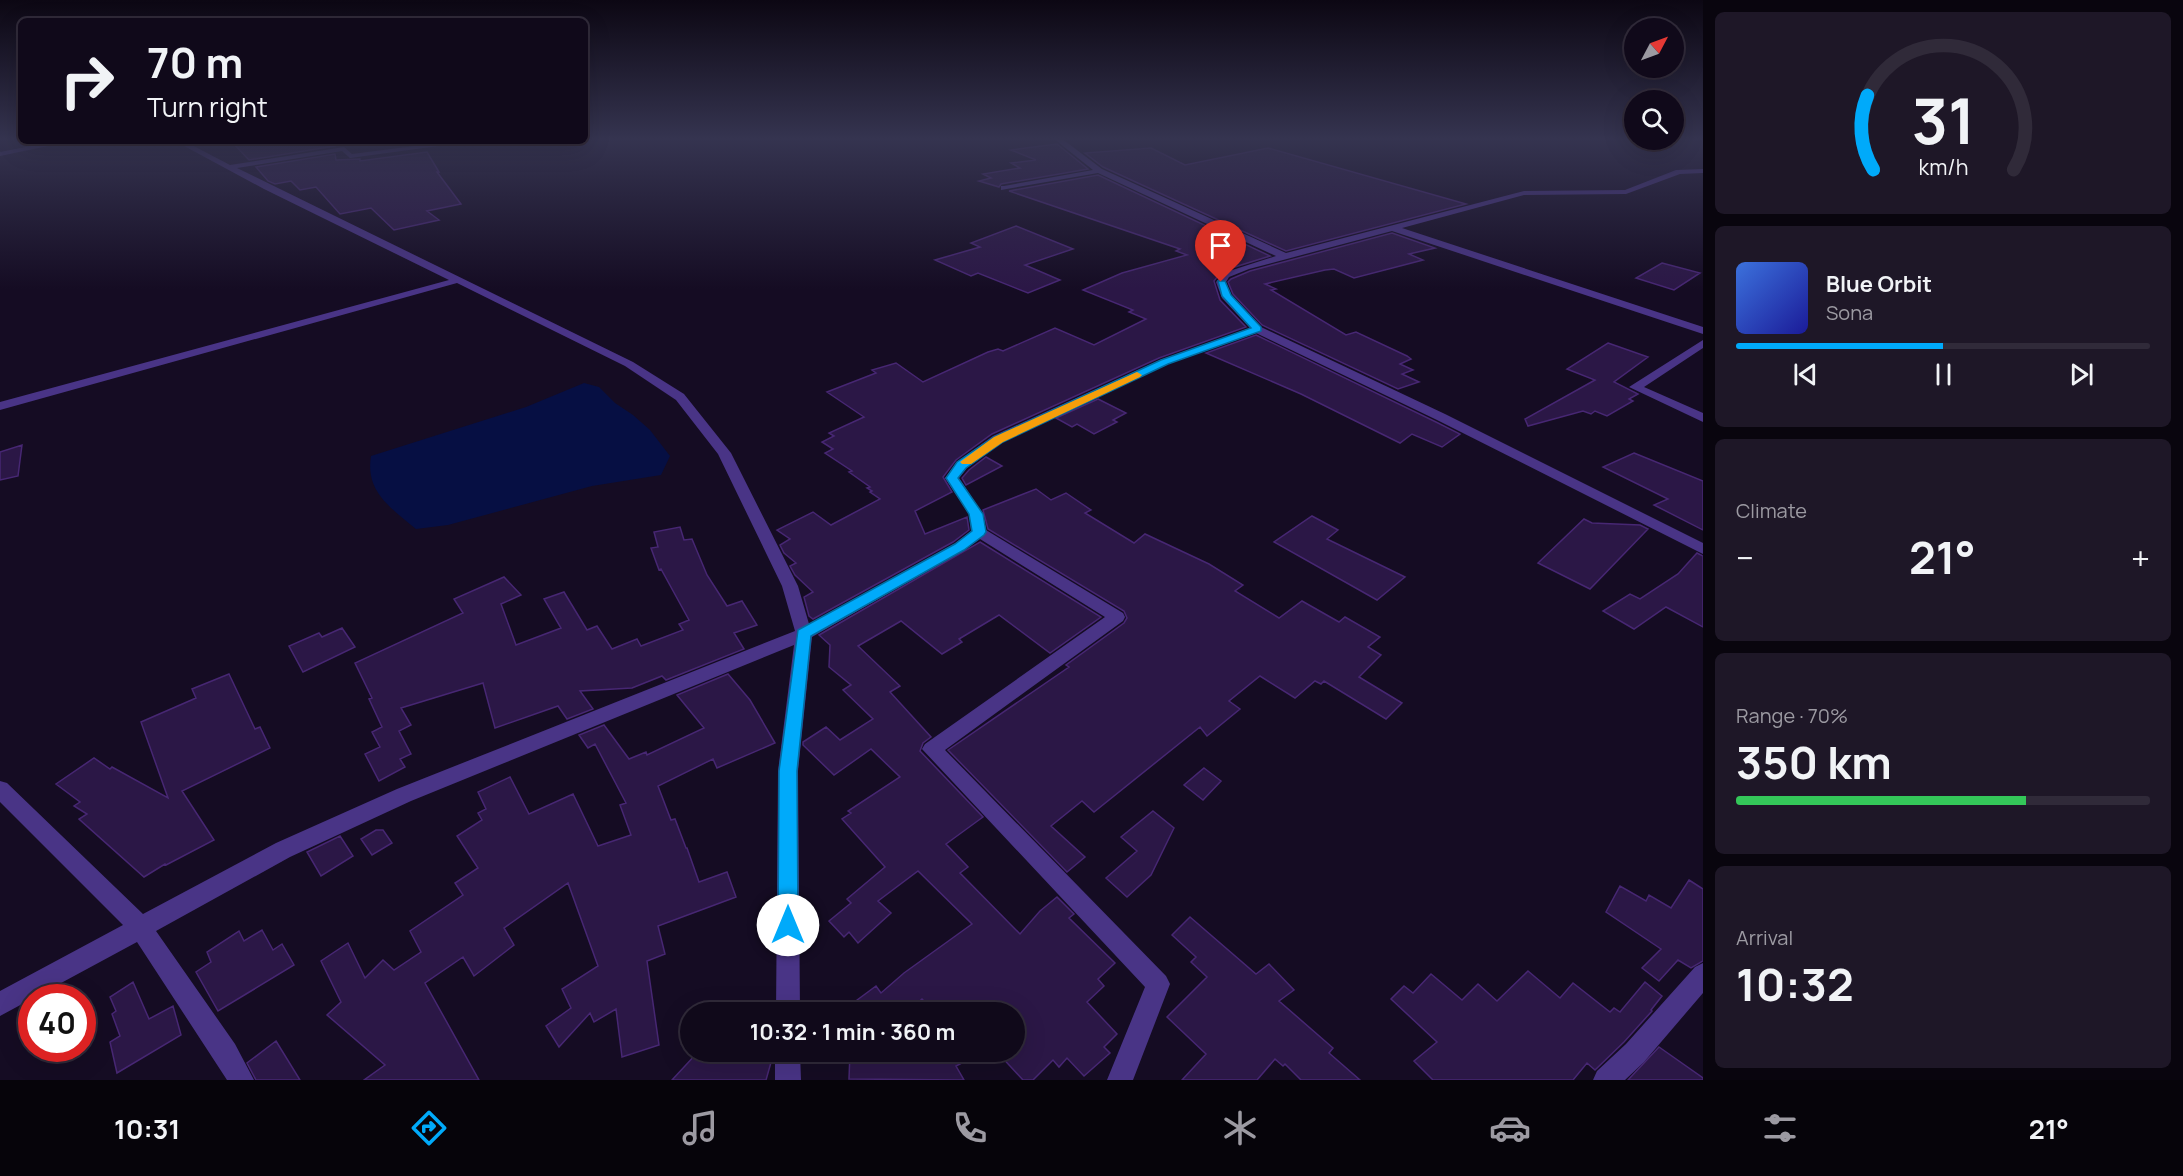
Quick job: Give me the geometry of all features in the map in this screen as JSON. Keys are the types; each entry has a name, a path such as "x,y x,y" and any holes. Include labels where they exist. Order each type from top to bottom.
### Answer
{"street":[{"path":"273,188 629,364 680,397 724,453 790,586 804,634 788,771 788,1002"},
{"path":"1137,188 1286,257"},
{"path":"1636,188 1626,192 1524,193 1246,267 1226,275 1221,282 1226,296 1257,329 1701,546"},
{"path":"1393,228 1703,332"},
{"path":"0,406 458,280"},
{"path":"1120,1080 1158,984 932,748 1118,617 979,532 976,514 952,478 962,465 998,439 1049,414 1164,362 1257,329"},
{"path":"1703,343 1635,387 1703,418"},
{"path":"0,1004 283,850 404,795 804,634 959,547 979,532"},
{"path":"0,789 140,927 226,1053 241,1080"},
{"path":"1606,1080 1635,1053 1703,975"},
{"path":"788,1062 788,1080"}],"shaded area":[{"path":"584,383 599,387 615,403 650,430 670,456 661,475 592,486 448,525 416,529 389,506 376,489 370,469 371,456 526,407"}],"building":[{"path":"317,188 449,188 461,204 427,211 439,220 394,230 371,208 340,214"},
{"path":"1023,188 1126,188 1270,256 1222,271 1214,281 1220,300 1246,327 1159,358 992,434 956,460 943,477 952,492 915,511 925,534 967,517 969,530 953,542 813,619 809,616 804,597 813,592 795,575 790,566 796,563 784,553 780,545 790,539 777,530 813,512 831,525 880,499 870,492 872,491 867,488 870,487 849,472 852,471 825,453 833,449 822,442 834,436 829,433 864,417 827,392 876,373 872,370 896,363 923,382 988,352 998,349 1003,351 1055,328 1094,345 1146,319 1129,312 1133,310 1083,290 1122,273 1187,255 1176,251 1180,249 1009,191"},
{"path":"1150,188 1411,188 1466,204 1286,251"},
{"path":"1016,226 1073,249 1025,265 1060,280 1028,293 978,273 971,276 935,260 980,247 971,243"},
{"path":"1392,233 1435,248 1409,254 1423,260 1354,278 1334,269 1265,284 1276,289 1271,290 1346,335 1356,332 1411,359 1400,364 1413,370 1402,374 1419,382 1398,389 1262,325 1233,294 1228,282 1250,271"},
{"path":"1662,263 1700,273 1674,290 1636,278"},
{"path":"1256,335 1460,434 1442,447 1412,434 1400,443 1301,394 1206,353"},
{"path":"1608,343 1648,357 1614,382 1638,394 1629,399 1633,401 1607,416 1595,411 1591,414 1583,411 1528,426 1525,419 1595,380 1567,369"},
{"path":"1098,399 1126,413 1113,420 1117,422 1094,434 1077,424 1072,427 1056,418"},
{"path":"22,445 18,476 0,480 0,452"},
{"path":"1634,453 1703,481 1703,530 1654,505 1668,499 1603,467"},
{"path":"986,457 1002,466 966,485 962,478"},
{"path":"1036,489 1051,500 1066,493 1091,510 1085,513 1134,543 1145,534 1209,564 1243,585 1235,591 1279,618 1302,601 1339,622 1345,617 1380,637 1368,647 1381,655 1359,677 1402,703 1386,719 1324,681 1321,684 1315,681 1295,698 1260,676 1229,701 1240,709 1207,736 1200,727 1094,812 1082,801 1051,826 1085,857 1067,872 948,750 1069,667 1066,665 1124,623 1127,618 1124,611 988,529 983,510"},
{"path":"1312,516 1338,530 1327,539 1405,577 1377,600 1274,542"},
{"path":"1584,519 1592,523 1640,525 1648,529 1590,589 1538,563"},
{"path":"680,527 684,540 692,539 707,575 727,606 742,601 757,625 734,633 744,649 666,680 662,676 632,688 580,691 593,709 567,719 558,706 495,728 483,683 401,708 411,725 399,731 411,754 400,759 405,767 379,781 365,754 380,747 372,732 382,727 369,699 372,698 355,663 463,613 454,599 504,577 521,595 501,604 516,645 561,628 544,599 564,592 587,630 597,626 612,649 637,639 641,646 683,630 679,624 689,620 661,569 659,570 651,548 658,547 654,532"},
{"path":"980,542 1101,617 1050,653 999,615 959,639 962,642 942,654 901,621 858,646 900,686 890,692 931,737 923,743 920,751 983,817 946,844 968,867 960,873 1020,934 1040,911 1057,897 1074,914 1069,918 1115,963 1098,979 1104,986 1087,1002 1117,1034 1104,1047 1110,1053 1084,1076 1067,1058 1059,1067 1053,1060 1033,1080 1023,1080 1006,1062 1025,1062 1025,1002 925,1002 922,999 918,1002 854,1002 876,986 881,993 904,973 972,924 918,871 878,901 891,913 858,943 849,932 844,937 829,921 851,903 847,899 885,867 842,819 851,813 848,811 900,777 871,749 834,775 803,745 803,742 826,727 840,740 873,719 843,690 851,685 829,667 830,645 819,635"},
{"path":"1697,553 1703,556 1703,627 1666,607 1634,629 1603,611 1630,594 1640,599 1678,574"},
{"path":"342,628 355,647 303,672 289,646 319,633 322,637"},
{"path":"229,674 255,729 260,727 270,748 182,791 214,840 144,877 79,819 87,814 74,806 80,802 56,784 94,758 110,769 112,767 168,798 141,722 196,698 192,689"},
{"path":"728,674 750,700 775,743 717,768 713,759 658,786 671,820 675,819 699,882 727,872 736,897 658,926 665,954 647,961 659,1045 622,1057 616,1009 594,1022 590,1013 559,1047 546,1026 571,1008 562,989 598,966 568,883 504,928 514,945 474,976 463,957 425,983 479,1080 364,1080 385,1065 327,1015 341,1002 321,961 348,943 365,978 383,960 394,970 421,952 410,931 463,895 455,883 478,868 457,836 482,820 478,813 486,809 478,792 510,777 529,814 573,794 598,846 631,835 620,805 626,803 595,744 588,748 579,735 604,725 629,759 646,752 647,755 704,728 677,695"},
{"path":"1204,768 1221,781 1203,800 1184,785"},
{"path":"1153,811 1174,828 1151,875 1127,897 1106,878 1137,851 1121,837"},
{"path":"376,830 383,830 392,843 372,855 361,839"},
{"path":"340,836 353,856 321,876 307,852"},
{"path":"1689,880 1703,889 1703,961 1691,968 1678,960 1659,981 1642,968 1661,949 1606,912 1620,886 1646,901 1649,895 1671,908"},
{"path":"1190,917 1256,974 1269,964 1294,990 1279,1001 1333,1048 1329,1053 1360,1080 1301,1080 1285,1064 1283,1066 1275,1059 1257,1080 1182,1080 1206,1054 1167,1017 1207,977 1191,962 1196,957 1172,935"},
{"path":"262,930 273,950 282,944 294,965 218,1011 196,972 211,962 207,952 239,931 244,941"},
{"path":"1528,971 1560,998 1573,983 1610,1012 1614,1008 1620,1012 1645,982 1662,996 1652,1011 1624,1042 1595,1070 1587,1063 1573,1080 1433,1080 1414,1061 1437,1042 1391,999 1404,986 1413,993 1431,974 1462,1000 1478,984 1497,1001"},
{"path":"133,982 149,1019 173,1006 181,1035 117,1073 110,1042 120,1036 112,1014 116,1011 110,997"},
{"path":"276,1041 300,1080 256,1080 247,1063"},
{"path":"1659,1047 1703,1078 1703,1080 1628,1080"},
{"path":"689,1062 771,1062 766,1080 672,1080"},
{"path":"850,1062 964,1062 956,1066 964,1080 849,1079"}],"slow traffic":[{"path":"966,462 998,439 1137,375"}],"route":[{"path":"788,925 788,771 804,634 959,547 979,532 976,514 952,478 962,465 998,439 1164,362 1257,329 1226,296 1221,282"}]}
